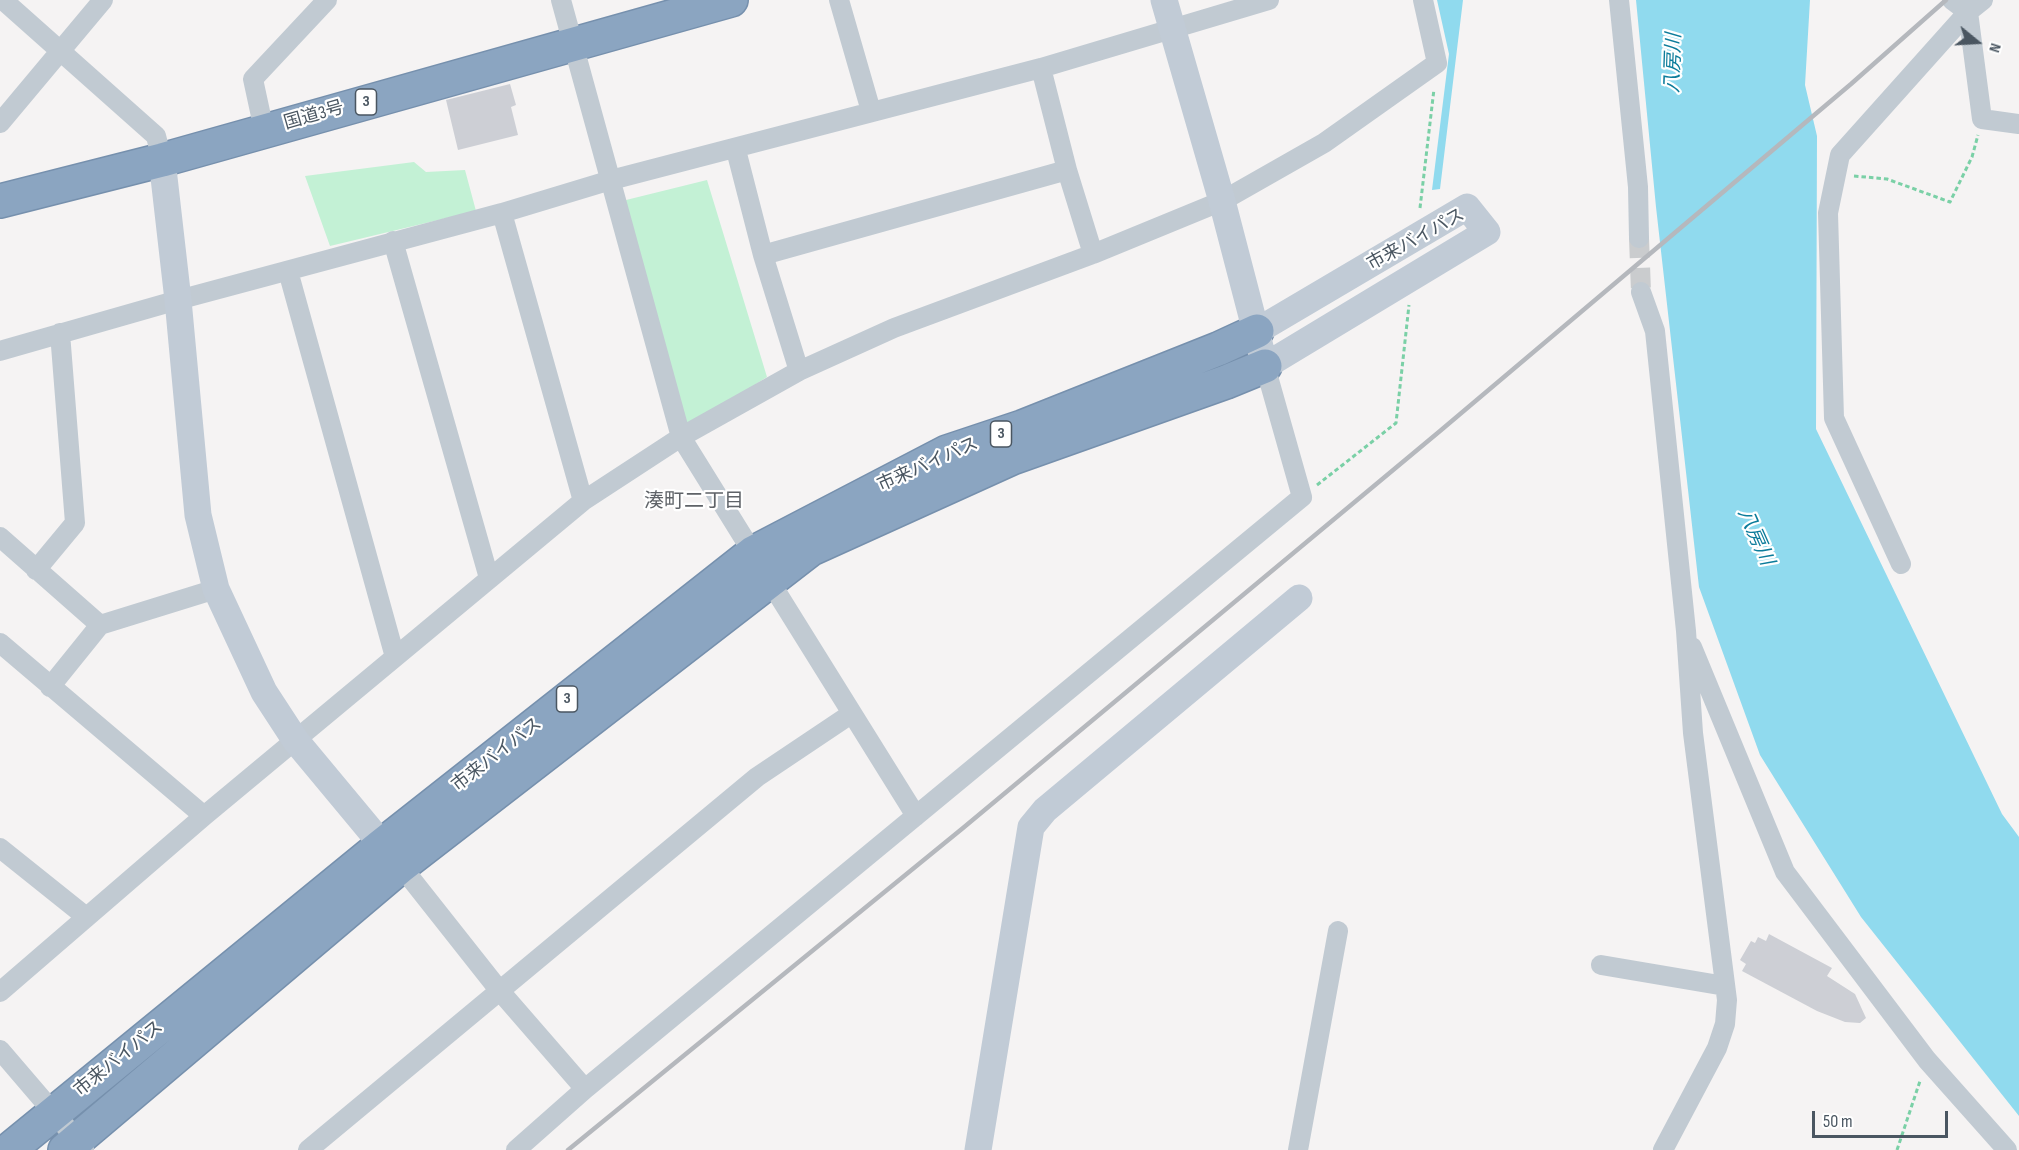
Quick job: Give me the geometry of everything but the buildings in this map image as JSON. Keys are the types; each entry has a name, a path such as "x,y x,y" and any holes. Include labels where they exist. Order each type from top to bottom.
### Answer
{"highway":[{"name":"国道3号","path":"0,201 162,160 731,0"},
{"name":"市来バイパス","path":"9,1150 53,1113 391,856 761,566 947,452 1033,422 1218,349 1257,331"},
{"name":"市来バイパス","path":"761,566 812,549 1012,458 1265,366"},
{"name":"市来バイパス","path":"76,1146 391,856"}],"street":[{"path":"3,0 156,136 162,160 178,300 198,515 216,589 264,692 296,741 499,990 585,1089"},
{"path":"0,123 103,0"},
{"path":"264,130 253,79 327,0"},
{"path":"561,0 681,437 916,816"},
{"path":"839,0 871,111"},
{"path":"516,1150 585,1089 1302,497 1222,201 1164,0"},
{"path":"0,351 178,300 502,213 611,180 736,150 871,111 1041,69 1269,0"},
{"path":"0,992 85,916 583,501 681,437 799,371 894,328 1093,254 1222,201 1324,143 1437,63 1424,0"},
{"path":"1619,0 1638,187 1639,238"},
{"path":"1952,0 1976,6"},
{"path":"1976,6 1982,119 2019,124"},
{"path":"1901,564 1834,418 1828,213 1840,154 1976,6"},
{"path":"1041,69 1067,170 1093,254"},
{"path":"736,150 763,255 799,371"},
{"path":"763,255 1067,170"},
{"name":"市来バイパス","path":"1257,331 1467,207 1487,232 1265,366"},
{"path":"502,213 583,501"},
{"path":"393,241 489,578"},
{"path":"288,271 395,657"},
{"path":"1641,292 1655,331 1686,631 1693,733 1725,986 1725,1024 1717,1048 1663,1150"},
{"path":"36,570 75,523 60,333"},
{"path":"0,537 100,625"},
{"path":"50,687 100,625 216,589"},
{"path":"978,1150 1031,827 1045,810 1299,598"},
{"path":"1686,631 1785,872 1927,1060 2007,1150"},
{"path":"0,643 204,816"},
{"path":"309,1150 757,777 851,714"},
{"path":"0,848 85,916"},
{"path":"1298,1150 1338,931"},
{"path":"1601,965 1725,986"},
{"path":"0,1050 53,1113 76,1146"}],"path":[{"path":"1419,218 1437,63"},
{"path":"1835,175 1887,179 1950,202 1972,157 1982,119"},
{"path":"1302,497 1396,423 1405,341"},
{"path":"1897,1150 1927,1060"}],"green space":[{"path":"414,162 426,172 465,170 476,211 330,246 305,176"},
{"path":"707,180 767,377 685,429 622,201"}],"water":[{"path":"1437,0 1463,0 1440,189 1432,190 1449,54"},
{"name":"八房川","path":"1636,0 1810,0 1805,85 1817,136 1816,429 2002,814 2019,837 2019,1116 1861,917 1760,755 1699,587 1656,207"}],"tunnel":[{"path":"1639,238 1641,292"}],"railway":[{"path":"568,1150 963,828 1440,431 1851,84 1946,0"}],"district":[{"name":"湊町二丁目","path":"694,502"}]}
